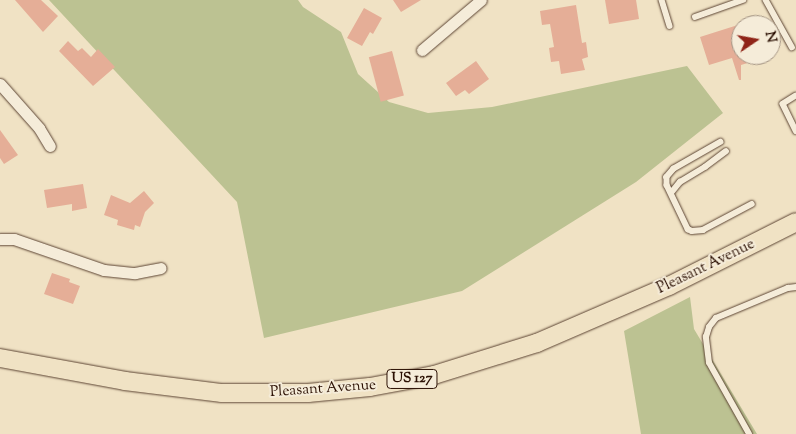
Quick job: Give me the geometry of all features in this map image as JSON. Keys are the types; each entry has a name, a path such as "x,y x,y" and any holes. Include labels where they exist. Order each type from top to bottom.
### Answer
{"main road":[{"name":"Pleasant Avenue","path":"0,358 125,382 222,393 308,393 370,387 434,374 537,343 661,289 796,222"}],"street":[{"path":"422,50 481,0"},
{"path":"0,84 39,128 50,146"},
{"path":"0,238 14,239 104,270 135,272 161,268"}],"lane":[{"path":"662,0 670,26"},
{"path":"695,17 743,0"},
{"path":"766,0 792,47"},
{"path":"796,96 782,104 796,131"},
{"path":"722,142 667,177 667,185 688,229 692,231 703,230 752,204"},
{"path":"671,193 680,182 705,168 726,151"},
{"path":"748,434 709,363 706,337 716,318 788,288 796,287"}],"green space":[{"path":"49,0 298,0 303,7 341,32 358,74 389,102 428,113 492,107 687,66 723,113 636,182 462,291 264,338 237,202"},
{"path":"690,297 694,329 757,434 641,434 624,331"}],"building":[{"path":"15,0 41,0 58,16 43,32"},
{"path":"393,0 421,0 401,12"},
{"path":"605,0 636,0 639,19 609,24"},
{"path":"576,5 582,43 586,42 588,57 582,59 585,70 561,74 559,61 551,62 549,48 554,47 550,24 542,25 540,11"},
{"path":"364,8 382,18 373,34 370,32 362,46 347,38"},
{"path":"731,27 731,58 709,65 700,37"},
{"path":"68,41 78,51 82,48 91,57 98,49 115,67 93,86 59,51"},
{"path":"392,51 404,95 381,102 369,57"},
{"path":"476,61 489,79 469,94 465,90 456,96 446,83"},
{"path":"734,65 741,65 741,80 739,80"},
{"path":"0,130 18,155 4,164 0,158"},
{"path":"83,184 87,208 72,211 72,204 47,208 44,190"},
{"path":"144,191 154,203 145,212 140,227 135,225 134,230 117,225 118,220 104,215 111,195 130,203"},
{"path":"52,273 70,279 69,282 80,286 73,304 44,294"}]}
